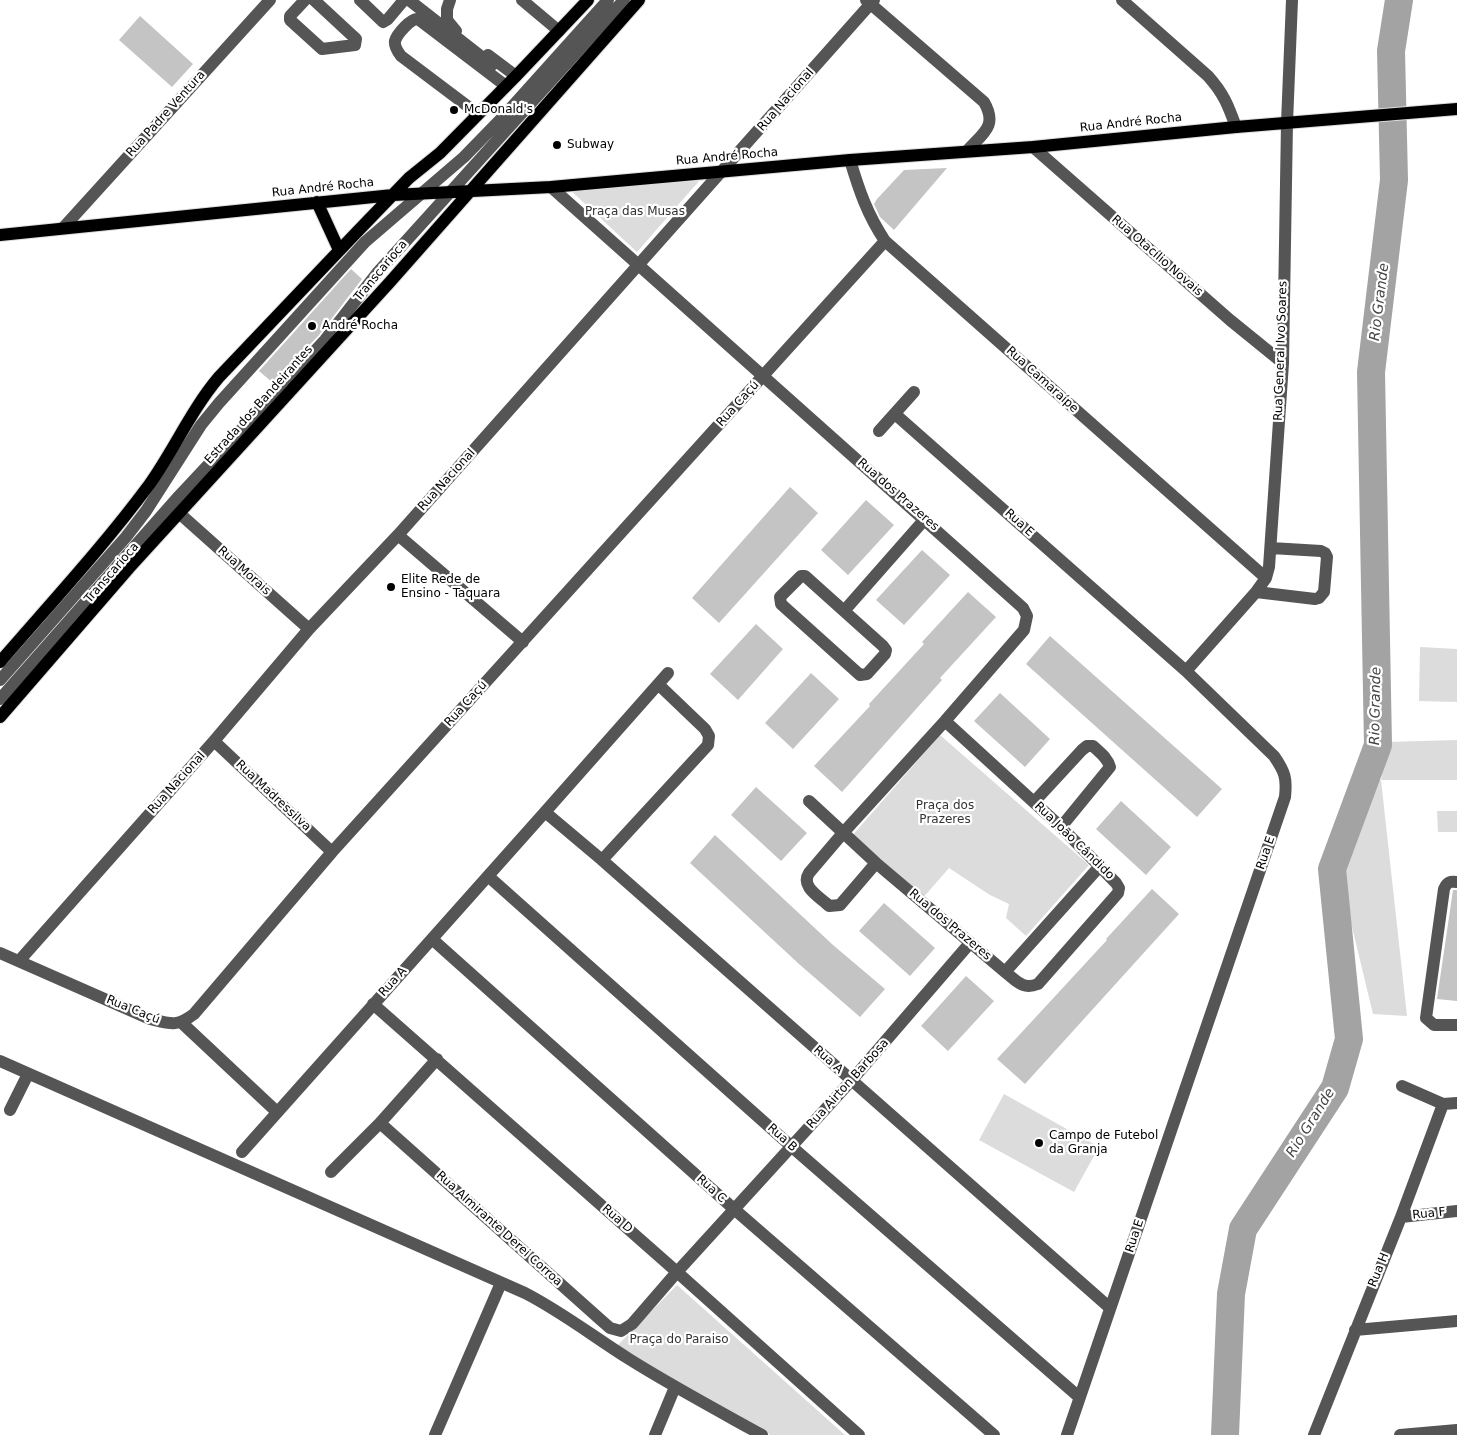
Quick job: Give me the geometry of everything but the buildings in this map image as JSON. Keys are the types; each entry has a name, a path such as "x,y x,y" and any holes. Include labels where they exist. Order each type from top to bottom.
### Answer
{"main road":[{"path":"0,662 115,530 150,482 203,396 409,178 440,153 588,0"},
{"name":"Estrada dos Bandeirantes","path":"0,717 129,568 390,282 639,0"},
{"name":"Rua André Rocha","path":"0,234 422,192 550,187 850,160 1033,147 1236,127 1457,109"},
{"path":"317,202 339,250"}],"street":[{"name":"Rua Padre Ventura","path":"63,228 270,0"},
{"path":"305,0 290,16 290,20 319,48 326,49 355,45 356,39 314,0"},
{"path":"360,0 383,22 388,19 404,0"},
{"path":"409,0 511,81"},
{"path":"450,0 446,20 511,81"},
{"path":"522,0 559,31"},
{"name":"Transcarioca","path":"0,680 126,538 146,511 201,425 219,403 365,242 458,162 501,119 608,0"},
{"name":"Transcarioca","path":"0,699 179,496 325,340 378,272 624,0"},
{"path":"1122,0 1208,76 1226,100 1236,127"},
{"name":"Rua General Ivo Soares","path":"1186,671 1256,592 1266,578 1271,548 1283,363 1287,123 1292,0"},
{"path":"870,1 984,102 991,119 988,128 967,151"},
{"name":"Rua Nacional","path":"20,961 214,741 309,629 398,535 723,171 870,1"},
{"path":"478,114 401,56 395,44 396,40 410,21 414,18 418,19 511,81"},
{"name":"Rua Otacílio Novais","path":"1033,147 1215,307 1283,363"},
{"name":"Rua Camaraípe","path":"850,160 864,204 873,223 885,240 1266,578"},
{"name":"Rua dos Prazeres","path":"550,187 1019,602 1027,616 1024,630 945,722 843,833 806,878 806,883 829,906 840,906 876,863"},
{"name":"Rua Caçú","path":"0,953 150,1019 182,1024 194,1014 332,852 885,240"},
{"path":"879,431 914,392"},
{"name":"Rua E","path":"895,414 1186,671 1274,756 1284,770 1287,782 1286,798 1067,1435"},
{"name":"Rua Morais","path":"179,513 309,629"},
{"path":"844,611 925,519"},
{"path":"398,535 523,642"},
{"path":"1256,592 1315,599 1319,598 1324,592 1327,557 1325,553 1321,551 1271,548"},
{"path":"805,576 844,611 886,650 885,654 863,676 781,604 780,597 798,577 805,576"},
{"name":"Rua A","path":"242,1152 668,673"},
{"path":"602,860 708,745 708,736 705,729 658,685"},
{"name":"Rua João Cândido","path":"945,722 1061,826 1119,888 1118,893 1038,984 1030,987 1025,986"},
{"name":"Rua Madressilva","path":"214,741 332,852"},
{"path":"1034,802 1082,750 1087,746 1093,746 1109,762 1110,767 1061,826"},
{"name":"Rua dos Prazeres","path":"809,801 876,863 1005,972 1025,986"},
{"name":"Rua A","path":"545,812 602,860 1110,1308"},
{"path":"1005,972 1100,866"},
{"name":"Rua B","path":"488,876 792,1147 1079,1396"},
{"path":"1457,882 1450,881 1446,883 1444,888 1426,1018 1434,1025 1457,1025"},
{"name":"Rua C","path":"432,939 734,1210 994,1435"},
{"name":"Rua Airton Barbosa","path":"621,1331 632,1324 677,1272 852,1081 970,943"},
{"name":"Rua D","path":"373,1004 859,1435"},
{"path":"182,1024 277,1112"},
{"path":"331,1172 380,1123 437,1059"},
{"path":"0,1061 543,1302 675,1387 762,1435"},
{"path":"10,1110 28,1074"},
{"path":"1402,1086 1443,1104 1457,1103"},
{"name":"Rua H","path":"1314,1435 1401,1217 1443,1104"},
{"name":"Rua Almirante Derei Corroa","path":"380,1123 610,1328 621,1331"},
{"name":"Rua F","path":"1401,1217 1457,1211"},
{"path":"435,1435 501,1283"},
{"path":"1355,1330 1457,1320"},
{"path":"655,1435 675,1387"},
{"path":"1400,1435 1457,1430"}],"green space":[{"name":"Praça das Musas","path":"699,181 637,252 568,188"},
{"path":"1420,647 1457,649 1457,702 1419,701"},
{"name":"Praça dos Prazeres","path":"940,735 1089,865 1026,936 1006,918 1009,904 990,895 949,868 922,899 851,837"},
{"path":"1457,740 1457,780 1381,780 1387,742"},
{"path":"1381,780 1407,1016 1373,1014 1338,869 1370,785"},
{"path":"1437,811 1457,811 1457,832 1438,832"},
{"name":"Campo de Futebol da Granja","path":"1004,1094 1099,1147 1074,1192 979,1140"},
{"name":"Praça do Paraiso","path":"677,1285 845,1435 770,1435 616,1347"}],"waterway":[{"name":"Rio Grande","path":"1225,1435 1231,1294 1243,1229 1335,1088 1349,1039 1332,869 1378,745 1371,372 1394,180 1391,51 1399,0"}],"place":[{"name":"McDonald's","path":"454,110"},
{"name":"Subway","path":"557,145"},
{"name":"André Rocha","path":"312,326"},
{"name":"Elite Rede de Ensino - Taquara","path":"391,587"},
{"name":"Campo de Futebol da Granja","path":"1039,1143"}]}
